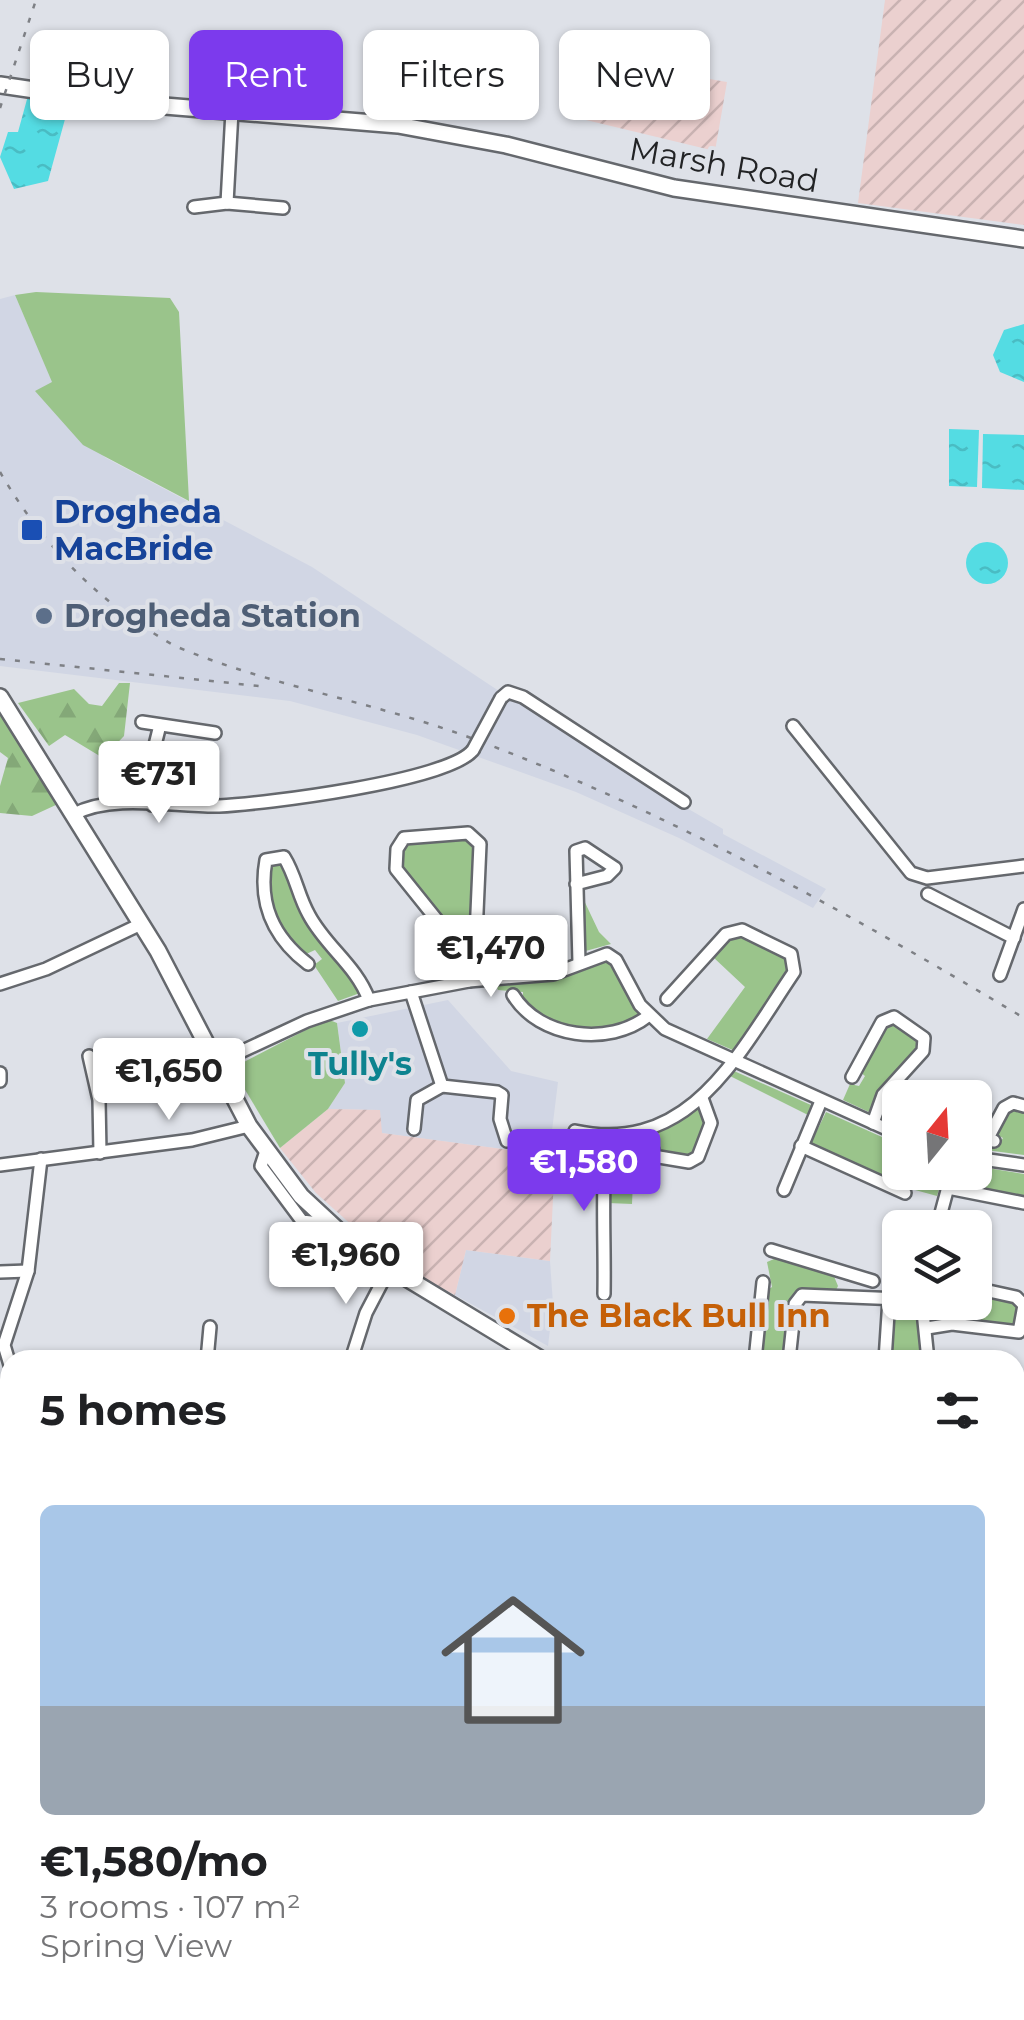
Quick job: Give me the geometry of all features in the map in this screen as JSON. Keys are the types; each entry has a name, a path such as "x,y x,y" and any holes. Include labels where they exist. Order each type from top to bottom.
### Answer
{"main road":[{"name":"Marsh Road","path":"0,85 116,102 189,108"},
{"name":"Marsh Road","path":"339,120 398,125 506,145 674,188 1024,239"},
{"path":"0,697 141,924 266,1151 327,1224 389,1269 525,1350"}],"street":[{"path":"226,203 231,120"},
{"path":"194,207 226,203 283,208"},
{"path":"74,814 97,804 222,806 412,776 460,761 472,750 508,692 523,696 684,802"},
{"path":"142,722 214,733"},
{"path":"152,806 152,757 160,724"},
{"path":"793,726 912,874 928,878 1024,866"},
{"path":"468,982 453,940 396,869 397,849 404,838 468,832 480,844 476,935"},
{"path":"308,964 287,948 269,919 261,887 266,860 276,856 284,856 296,875 309,916 360,977 369,1000"},
{"path":"576,884 579,963"},
{"path":"928,894 1014,938"},
{"path":"1000,975 1024,909"},
{"path":"0,984 46,969 141,924"},
{"path":"575,1131 607,1138 659,1127 702,1098 794,972 791,954 742,930 726,934 667,999"},
{"path":"219,1062 308,1021 369,1000 468,982 553,974 612,956 648,1016 821,1102 882,1127"},
{"path":"412,992 442,1086"},
{"path":"513,995 536,1021 580,1033 624,1031 648,1016"},
{"path":"852,1077 882,1022 894,1017 924,1038 924,1051 883,1095 873,1123"},
{"path":"89,1056 99,1100 100,1153"},
{"path":"0,1072 0,1082"},
{"path":"414,1128 417,1100 442,1086 502,1096 500,1118 507,1140"},
{"path":"653,1150 653,1156 689,1162 698,1157 711,1123 702,1098"},
{"path":"784,1190 821,1102"},
{"path":"994,1141 988,1138 1004,1108 1013,1103 1024,1106"},
{"path":"0,1165 231,1134 250,1126"},
{"path":"604,1294 606,1217 601,1189 607,1138"},
{"path":"801,1146 904,1192"},
{"path":"4,1350 28,1272 41,1159"},
{"path":"992,1160 1024,1165"},
{"path":"959,1190 1024,1202"},
{"path":"771,1250 874,1281"},
{"path":"354,1350 366,1313 389,1269"},
{"path":"0,1272 28,1272"},
{"path":"843,1296 845,1274"},
{"path":"755,1350 762,1282"},
{"path":"927,1328 952,1324 1019,1332 1024,1305 1016,1297 992,1292"},
{"path":"791,1350 795,1304 802,1296 882,1298"},
{"path":"887,1350 892,1320"},
{"path":"925,1320 928,1350"},
{"path":"208,1350 210,1327"}],"shaded area":[{"path":"885,0 1024,0 1024,225 858,203"},
{"path":"710,79 727,82 715,151 586,120 710,120"},
{"path":"15,295 53,383 36,391 106,458 312,567 508,697 520,698 666,796 723,829 723,834 826,889 813,908 679,838 576,792 417,735 290,701 0,666 0,299"},
{"path":"448,1000 511,1071 558,1082 549,1155 381,1133 379,1110 328,1109 345,1083 337,1023"},
{"path":"328,1109 380,1110 382,1133 555,1156 550,1261 466,1250 455,1295 394,1263 316,1193 280,1148"},
{"path":"466,1250 550,1261 553,1304 548,1346 455,1295"}],"green space":[{"path":"36,292 170,298 179,312 189,501 83,445 35,391 52,382 15,295"},
{"path":"119,683 130,683 124,736 103,758 65,735 49,746 18,703 74,689 89,704 102,706"},
{"path":"0,711 58,804 32,816 0,813 0,786 8,758 0,752"},
{"path":"462,837 475,846 472,922 458,929 458,937 418,893 404,868 402,855 405,843"},
{"path":"285,863 301,911 357,979 360,993 338,1001 314,965 322,959 315,950 304,955 286,935 275,914 270,891 270,864"},
{"path":"580,892 599,932 611,944 582,952"},
{"path":"745,936 783,956 789,970 735,1051 707,1039 745,987 713,957 731,937"},
{"path":"607,960 639,1014 635,1021 589,1029 564,1025 523,1003 523,992 498,990 496,985 555,978"},
{"path":"327,1019 337,1023 345,1083 328,1109 280,1148 235,1073 242,1063"},
{"path":"890,1023 921,1045 895,1080 882,1080 882,1098 871,1113 843,1100 850,1084 859,1086 865,1076 859,1071 884,1025"},
{"path":"734,1071 811,1105 808,1115 730,1076"},
{"path":"697,1107 703,1108 706,1124 694,1155 660,1154 659,1147 647,1144 645,1157 634,1158 632,1204 608,1203 608,1150 613,1144 652,1136"},
{"path":"1012,1107 1024,1110 1024,1155 992,1151 1003,1138 995,1134"},
{"path":"826,1112 882,1137 882,1178 811,1143"},
{"path":"992,1169 1024,1174 1024,1199 980,1190 992,1190"},
{"path":"915,1190 939,1190 937,1196"},
{"path":"781,1256 833,1274 838,1286 835,1292 800,1293 787,1350 761,1350 764,1292 772,1287 767,1262"},
{"path":"992,1296 1015,1301 1020,1307 1019,1322 1009,1330 959,1320 992,1320"},
{"path":"893,1320 918,1320 921,1350 890,1350"}],"water":[{"path":"29,92 30,120 65,120 48,181 14,189 0,157 8,132 18,132"},
{"path":"1024,324 1024,382 1000,372 993,355 1004,330"},
{"path":"949,429 979,430 977,487 949,486"},
{"path":"983,434 1024,435 1024,490 982,488"},
{"path":"987,542 1002,548 1008,563 1002,578 987,584 972,578 966,563 972,548"}],"railway":[{"path":"0,108 36,0"},
{"path":"0,472 35,524 76,571 122,612 175,646 248,672 434,725 615,797 754,865 1024,1018"},
{"path":"0,659 259,686"}],"place":[{"name":"Drogheda MacBride","path":"32,530"},
{"name":"Drogheda Station","path":"44,616"},
{"name":"Tully's","path":"360,1029"},
{"name":"The Black Bull Inn","path":"507,1316"}]}
